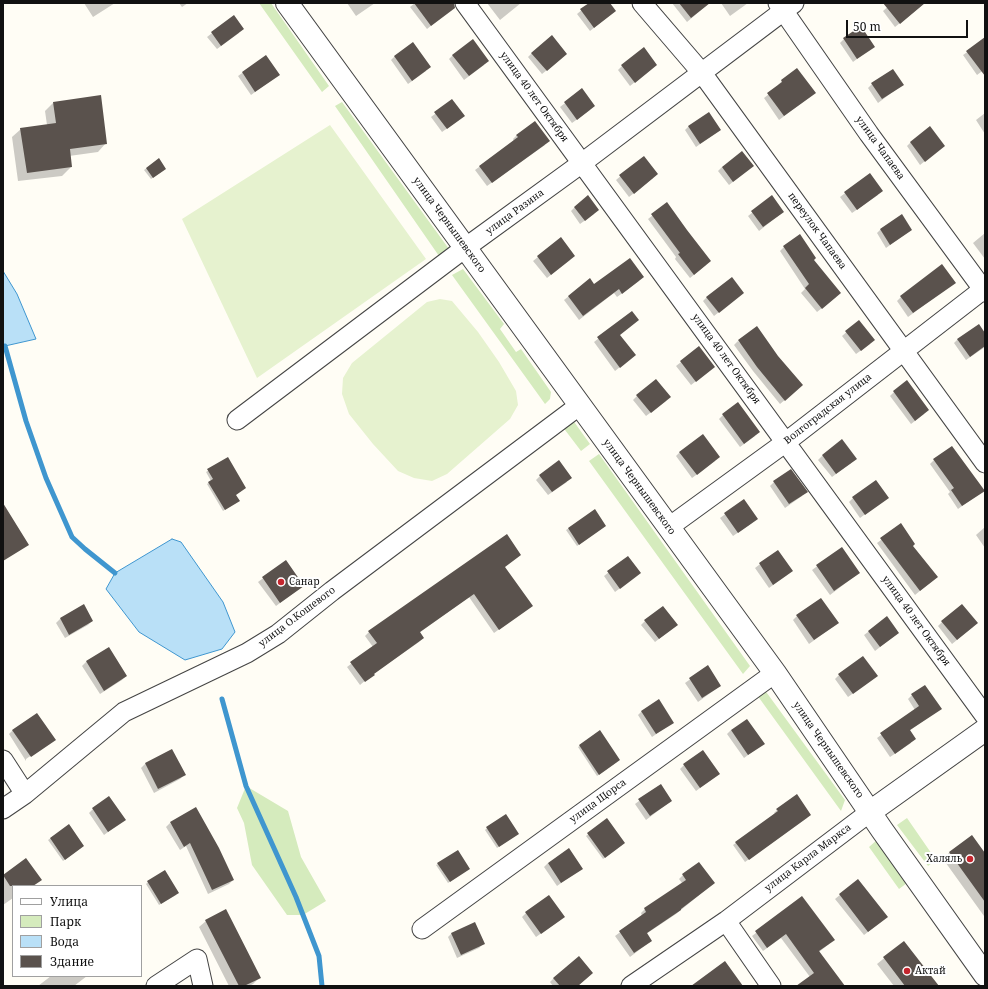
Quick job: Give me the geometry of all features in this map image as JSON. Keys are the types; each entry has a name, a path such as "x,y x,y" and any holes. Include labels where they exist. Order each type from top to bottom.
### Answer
{"street":[{"name":"улица Чернышевского","path":"287,3 774,673 985,975"},
{"name":"улица 40 лет Октября","path":"465,3 985,716"},
{"name":"переулок Чапаева","path":"642,3 702,73 985,463"},
{"name":"улица Разина","path":"237,420 465,248 702,73 785,5"},
{"name":"улица Чапаева","path":"785,5 869,134 984,289"},
{"name":"Волгоградская улица","path":"669,527 786,442 984,289"},
{"name":"улица О.Кошевого","path":"3,809 25,794 124,712 247,653 278,634 332,591 580,405"},
{"name":"улица Щорса","path":"422,929 774,673"},
{"name":"улица Карла Маркса","path":"631,986 726,921 870,812 985,730"},
{"path":"3,760 25,794"},
{"path":"726,921 771,986"},
{"path":"156,986 197,959 203,986"}],"green space":[{"path":"259,3 271,3 329,86 322,92"},
{"path":"342,102 449,249 439,256 335,106"},
{"path":"330,125 426,259 257,378 182,219"},
{"path":"463,269 504,324 500,329 516,352 521,349 551,392 550,399 545,404 452,275"},
{"path":"440,299 452,301 478,332 499,362 516,391 518,405 510,419 447,474 432,481 414,478 398,471 373,444 349,414 342,394 343,378 352,363 427,302"},
{"path":"572,419 590,444 581,451 562,426"},
{"path":"599,454 750,666 743,674 589,461"},
{"path":"764,689 845,800 841,811 757,695"},
{"path":"246,786 288,811 301,857 326,901 303,915 287,915 252,865 244,823 237,808"},
{"path":"907,818 936,860 928,866 897,825"},
{"path":"877,840 907,883 899,889 869,847"}],"water":[{"path":"3,271 17,294 36,339 5,346 3,345"},
{"path":"172,539 181,542 223,602 235,632 222,649 185,660 139,632 106,589 115,573"}],"building":[{"path":"414,3 454,3 455,8 431,26"},
{"path":"589,3 610,3 616,11 594,28 580,9"},
{"path":"679,3 710,3 691,18"},
{"path":"883,3 925,3 900,24"},
{"path":"234,15 244,29 221,46 211,32"},
{"path":"861,26 875,47 857,59 843,38"},
{"path":"552,35 567,54 547,71 531,53"},
{"path":"985,37 985,76 966,51"},
{"path":"473,39 489,61 469,76 452,55"},
{"path":"413,42 431,67 412,81 394,56"},
{"path":"644,47 657,65 635,83 621,65"},
{"path":"266,55 280,75 255,92 242,72"},
{"path":"797,68 816,93 784,116 767,93"},
{"path":"893,69 904,85 882,99 871,83"},
{"path":"582,88 595,106 577,120 564,102"},
{"path":"101,95 107,144 70,149 72,167 27,173 20,128 56,123 53,102"},
{"path":"452,99 465,116 447,129 434,112"},
{"path":"709,112 721,130 700,144 688,126"},
{"path":"535,121 550,141 492,183 479,166 518,137 516,135"},
{"path":"930,126 945,146 925,162 910,142"},
{"path":"742,151 754,166 733,182 722,167"},
{"path":"644,156 658,174 634,194 619,175"},
{"path":"159,158 166,169 153,178 146,168"},
{"path":"870,173 883,191 857,210 844,192"},
{"path":"588,195 599,210 585,221 574,207"},
{"path":"772,195 784,212 763,227 751,211"},
{"path":"667,202 711,261 694,275 678,254 680,253 651,214"},
{"path":"902,214 912,230 890,245 880,229"},
{"path":"800,234 816,258 814,260 841,293 822,309 805,288 809,284 783,246"},
{"path":"561,237 575,256 551,275 537,256"},
{"path":"630,258 644,277 622,294 619,289 583,316 568,296 590,278 594,284"},
{"path":"942,264 956,283 913,313 900,296"},
{"path":"732,277 744,293 719,313 706,297"},
{"path":"632,311 639,320 620,335 636,355 620,368 597,337"},
{"path":"859,320 875,340 861,351 845,331"},
{"path":"979,324 985,333 985,346 970,357 957,339"},
{"path":"757,326 778,356 803,385 785,401 757,367 738,340"},
{"path":"699,346 715,367 696,382 680,361"},
{"path":"656,379 671,397 651,413 636,395"},
{"path":"907,380 929,410 915,421 893,391"},
{"path":"738,402 760,432 744,444 722,414"},
{"path":"703,434 720,457 697,475 679,452"},
{"path":"842,439 857,459 836,474 822,455"},
{"path":"952,446 985,491 962,506 951,490 954,488 933,459"},
{"path":"228,457 246,488 236,495 240,501 225,510 208,482 213,479 207,469"},
{"path":"559,460 572,478 552,492 539,475"},
{"path":"791,469 808,492 789,504 773,481"},
{"path":"876,480 889,498 865,515 852,497"},
{"path":"744,499 758,519 738,533 724,513"},
{"path":"3,503 29,545 3,561"},
{"path":"595,509 606,526 579,545 568,528"},
{"path":"901,523 915,544 913,546 938,577 920,591 880,538"},
{"path":"507,534 521,555 505,567 533,606 499,630 474,594 420,632 424,638 365,682 350,662 377,643 368,631"},
{"path":"842,547 860,573 834,591 816,565"},
{"path":"778,550 793,571 773,585 759,563"},
{"path":"628,556 641,573 620,589 607,571"},
{"path":"286,560 304,586 280,603 262,577"},
{"path":"821,598 839,623 814,640 796,615"},
{"path":"84,604 93,621 69,635 60,618"},
{"path":"962,604 978,623 957,640 941,621"},
{"path":"663,606 678,625 659,639 644,620"},
{"path":"887,616 899,633 880,647 868,631"},
{"path":"109,647 127,676 104,691 86,661"},
{"path":"863,656 878,676 853,694 838,674"},
{"path":"708,665 721,686 702,698 689,678"},
{"path":"925,685 942,709 910,730 916,739 895,754 880,733 919,706 911,694"},
{"path":"659,699 674,723 656,734 641,711"},
{"path":"37,713 56,740 31,757 12,730"},
{"path":"747,719 765,744 748,755 731,730"},
{"path":"600,730 620,760 599,775 579,745"},
{"path":"172,749 186,775 158,789 145,763"},
{"path":"703,750 720,774 700,788 683,764"},
{"path":"661,784 672,801 650,816 638,799"},
{"path":"797,794 811,815 749,860 735,842 778,811 776,809"},
{"path":"109,796 126,820 108,832 92,808"},
{"path":"196,807 219,848 234,880 212,890 190,843 184,847 170,822"},
{"path":"506,814 519,834 499,847 486,827"},
{"path":"607,818 625,843 605,858 587,833"},
{"path":"69,824 84,846 65,860 50,838"},
{"path":"972,835 985,853 985,902 949,852"},
{"path":"569,848 583,869 561,883 548,863"},
{"path":"458,850 470,869 450,882 437,863"},
{"path":"26,858 42,880 34,885 10,886 3,875"},
{"path":"699,862 715,883 681,910 647,933 652,941 634,953 619,931 646,912 644,908 686,880 682,874"},
{"path":"165,870 179,893 161,904 147,881"},
{"path":"858,879 888,917 868,932 839,894"},
{"path":"549,895 565,917 541,934 525,912"},
{"path":"802,896 835,940 819,951 845,986 796,986 814,973 786,934 767,948 755,931"},
{"path":"226,909 261,978 244,986 239,986 205,920"},
{"path":"475,922 485,944 461,955 451,933"},
{"path":"904,941 939,986 905,986 883,957"},
{"path":"579,956 593,973 578,986 560,986 553,978"},
{"path":"725,961 743,986 691,986"}],"waterway":[{"path":"5,346 26,421 46,478 72,537 115,573"},
{"path":"222,699 246,786 296,897 319,956 322,986"}],"place":[{"name":"Санар","path":"281,582"},
{"name":"Халяль","path":"970,859"},
{"name":"Актай","path":"907,971"}]}
